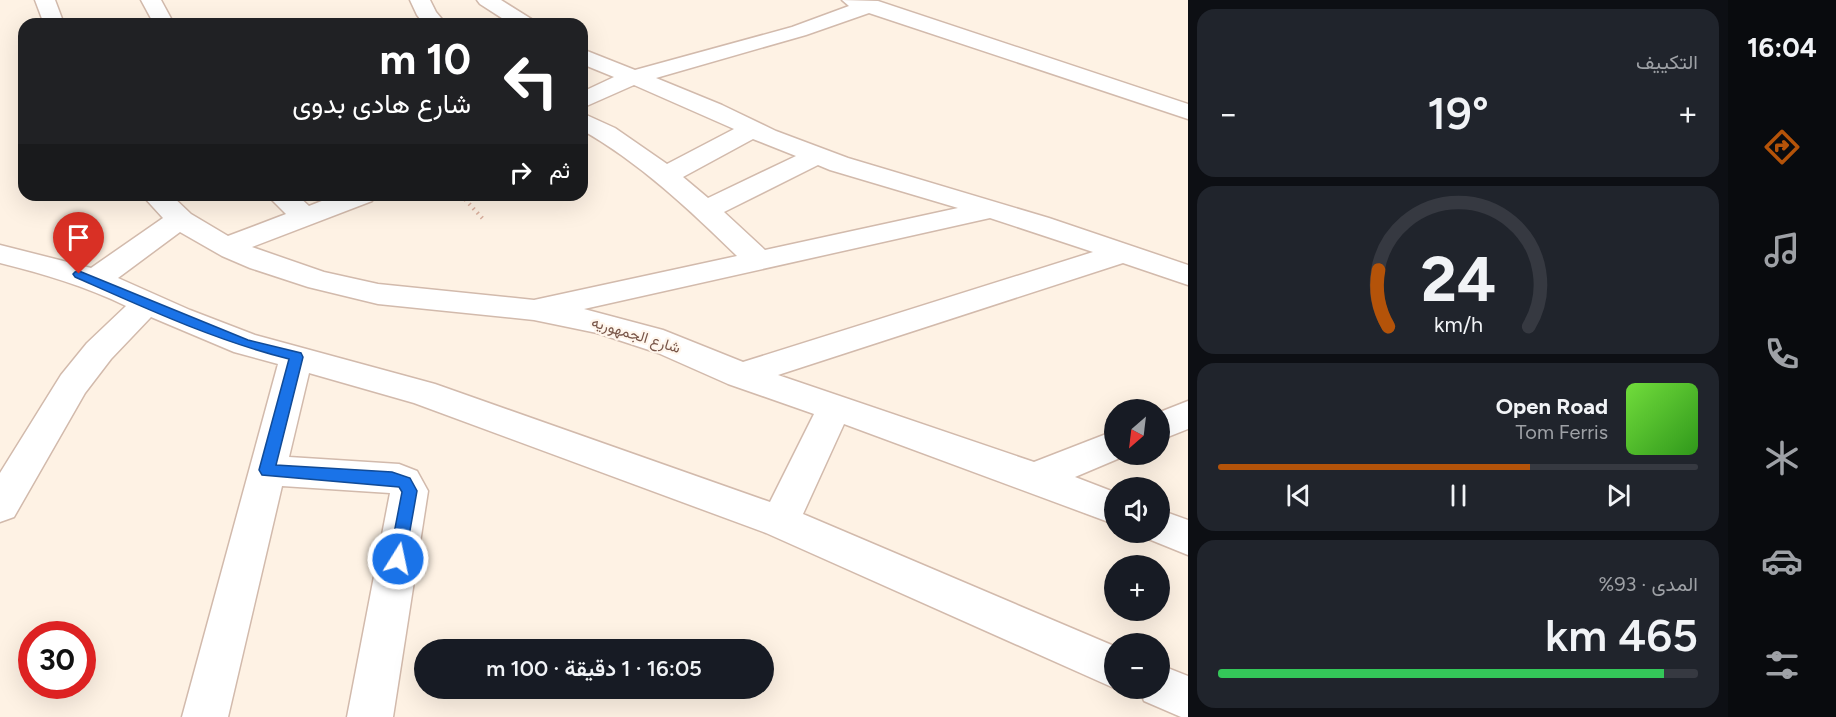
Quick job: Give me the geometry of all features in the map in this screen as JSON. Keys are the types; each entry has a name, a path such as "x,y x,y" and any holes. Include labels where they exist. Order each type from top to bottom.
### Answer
{"street":[{"path":"45,0 52,18"},
{"path":"161,18 152,2 174,0"},
{"path":"420,0 430,18"},
{"path":"588,98 631,78 799,31 861,3 1188,112"},
{"path":"488,10 515,18"},
{"path":"588,60 818,155 1188,275"},
{"path":"588,123 666,175 758,260"},
{"path":"666,175 753,129"},
{"path":"706,210 818,155"},
{"name":"شارع الجمهوريه","path":"162,201 180,219 228,246 265,263 307,277 354,289 404,297 533,310 638,333 689,352 740,375 1036,477 1104,504"},
{"path":"288,201 305,217"},
{"path":"228,246 346,201"},
{"path":"533,310 992,210"},
{"path":"95,280 180,219"},
{"path":"0,254 63,268 244,344 423,393 780,522 1104,663"},
{"path":"740,375 1122,254"},
{"path":"0,506 73,384 99,351 147,303"},
{"path":"205,717 296,357"},
{"path":"780,522 834,408"},
{"path":"1170,422 1188,414"},
{"path":"1036,477 1104,449"},
{"path":"267,470 399,479 410,491 370,717"},
{"path":"1170,530 1188,538"},
{"path":"1170,690 1188,698"}],"path":[{"path":"467,201 484,220"}],"route":[{"path":"79,274 244,344 296,357 267,470 399,479 404,482 410,491 398,559"}]}
